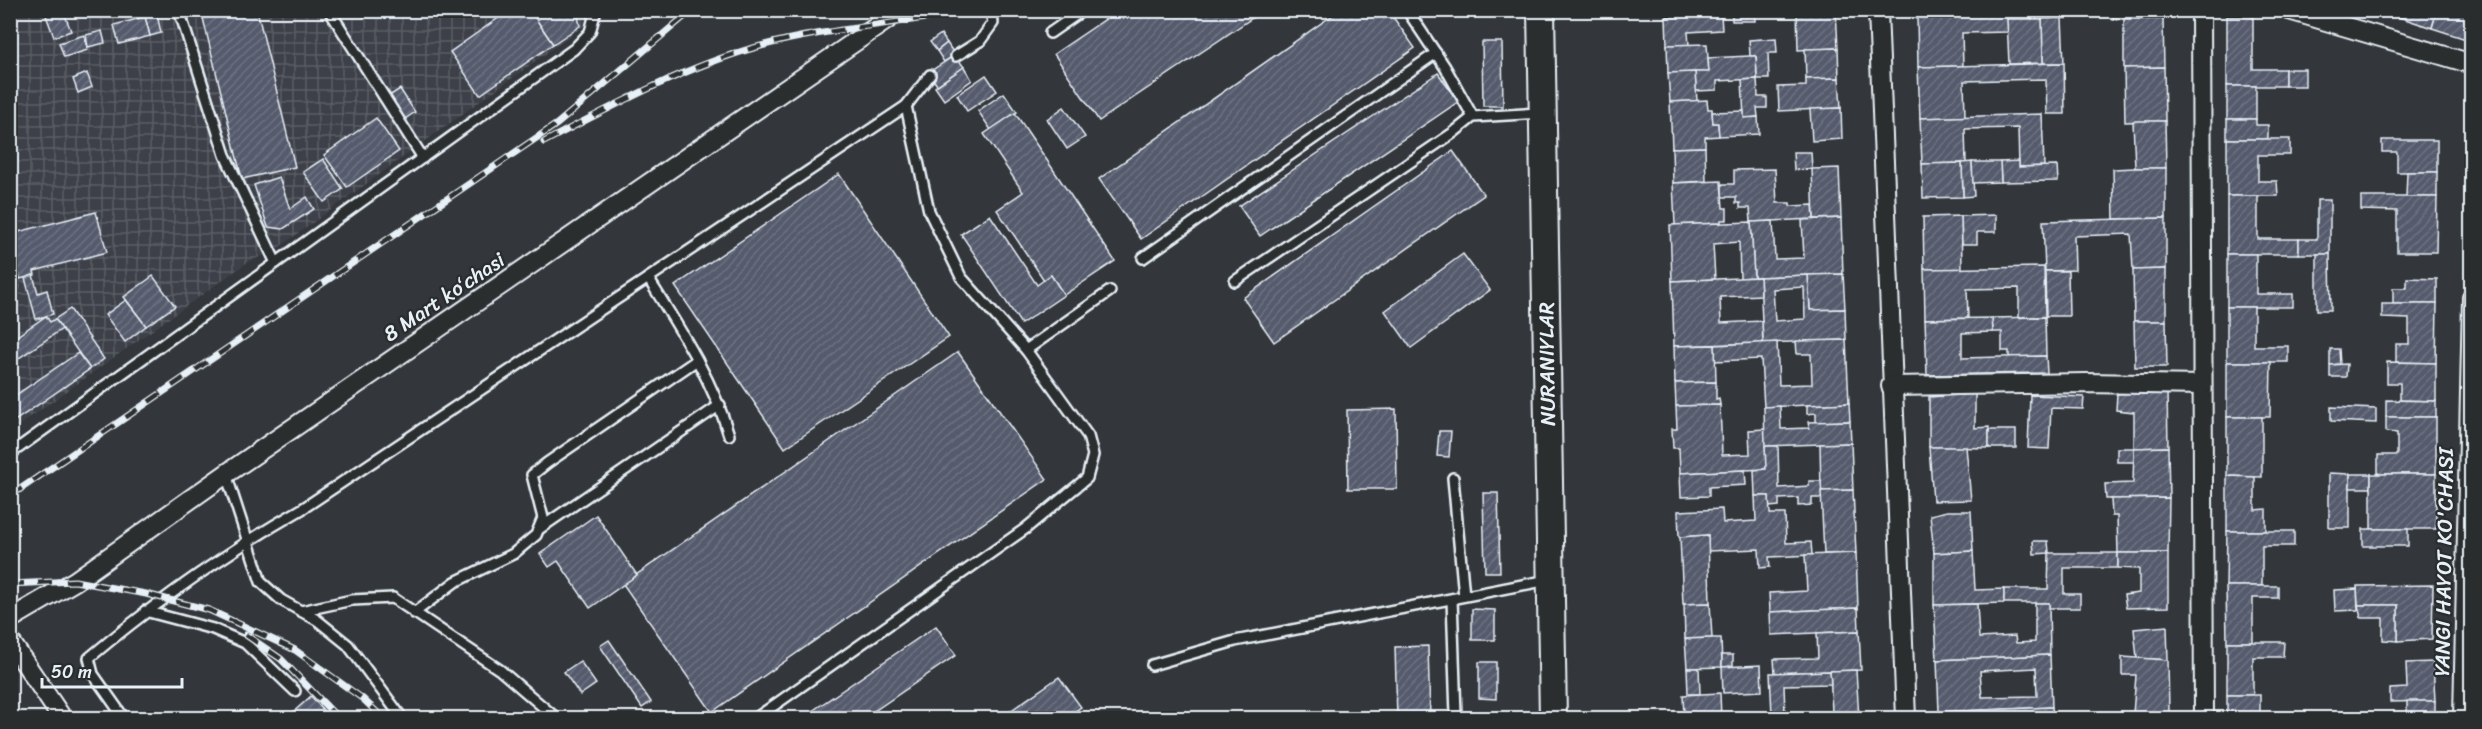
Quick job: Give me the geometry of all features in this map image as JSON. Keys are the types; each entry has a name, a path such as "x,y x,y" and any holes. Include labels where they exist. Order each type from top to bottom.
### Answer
{"main road":[{"name":"NURANIYLAR","path":"1541,10 1553,718"}],"street":[{"name":"8 Mart koʻchasi","path":"10,620 75,581 226,474 901,10"},
{"path":"1878,10 1891,386 1906,718"},
{"path":"2201,10 2204,718"},
{"path":"2289,10 2472,64"},
{"name":"YANGI HAYOT KO'CHASI","path":"2463,718 2472,298"},
{"path":"1891,386 2086,383 2202,385"},
{"path":"10,641 62,718"}],"lane":[{"path":"179,10 225,155 276,263"},
{"path":"329,10 423,158"},
{"path":"12,449 574,49 590,32 596,10"},
{"path":"956,56 980,41 993,22 991,10"},
{"path":"1050,33 1083,10"},
{"path":"1407,10 1436,53 1473,117"},
{"path":"1143,258 1436,53"},
{"path":"124,718 93,674 89,658 145,611 248,541 302,509 906,106 930,75"},
{"path":"756,718 1024,529 1087,478 1094,455 1088,436 1026,350 962,277 929,211 906,106"},
{"path":"1235,281 1453,133 1473,117 1543,113"},
{"path":"648,278 697,360 720,405 729,435"},
{"path":"1026,350 1110,291"},
{"path":"414,613 455,582 513,554 536,535 543,518 532,475 547,462 697,360"},
{"path":"538,529 720,405"},
{"path":"226,474 261,582 281,600 317,620 348,645 402,718"},
{"path":"1453,478 1464,596"},
{"path":"1152,665 1235,641 1551,579"},
{"path":"301,611 352,600 393,598 500,670 556,718"},
{"path":"1452,598 1456,715"},
{"path":"145,611 213,629 245,643 295,691"}],"shaded area":[{"path":"11,11 586,11 588,23 274,251 248,262 11,431"}],"building":[{"path":"44,10 63,10 71,31 54,37"},
{"path":"201,10 257,10 295,167 242,179"},
{"path":"362,10 389,10 389,13 363,17"},
{"path":"510,10 530,10 553,44 480,95 450,52"},
{"path":"530,10 577,10 580,26 553,44"},
{"path":"1119,10 1264,10 1099,121 1054,54"},
{"path":"1340,10 1388,10 1415,48 1141,239 1099,179"},
{"path":"1668,10 1712,10 1712,15 1668,17"},
{"path":"1797,10 1836,10 1838,48 1798,50"},
{"path":"1917,10 1959,10 1959,15 1917,17"},
{"path":"2032,10 2074,10 2074,18 2032,19"},
{"path":"2113,10 2163,10 2163,19 2113,19"},
{"path":"2378,10 2437,10 2432,28"},
{"path":"2437,10 2472,10 2472,41 2432,28"},
{"path":"1732,12 1755,12 1755,21 1732,21"},
{"path":"157,14 161,33 150,36 145,17"},
{"path":"2007,14 2008,32 1962,33 1963,66 1918,67 1917,17"},
{"path":"1721,15 1722,30 1688,32 1689,45 1667,45 1666,17"},
{"path":"2227,16 2253,16 2253,69 2285,69 2285,86 2227,86"},
{"path":"145,17 150,36 119,44 114,25"},
{"path":"2062,18 2064,63 2043,63 2042,19"},
{"path":"2007,19 2042,19 2043,63 2009,64"},
{"path":"2124,19 2163,19 2164,67 2124,68"},
{"path":"102,31 105,43 88,47 86,35"},
{"path":"941,34 947,43 937,51 930,42"},
{"path":"84,35 88,50 64,57 59,43"},
{"path":"1776,38 1777,53 1768,53 1769,79 1757,79 1756,56 1750,56 1749,40"},
{"path":"1482,42 1502,42 1503,106 1483,106"},
{"path":"947,43 955,55 944,62 937,51"},
{"path":"1707,44 1709,72 1668,73 1667,45"},
{"path":"1838,48 1839,78 1806,79 1805,49"},
{"path":"955,55 964,67 937,85 928,73"},
{"path":"1756,56 1757,79 1717,81 1717,90 1696,91 1695,72 1709,72 1708,58"},
{"path":"2064,63 2065,114 2047,114 2046,79 1964,81 1965,117 1920,118 1918,67"},
{"path":"964,67 972,80 944,100 935,87"},
{"path":"2164,67 2165,121 2125,122 2124,68"},
{"path":"2285,69 2305,69 2305,86 2285,86"},
{"path":"1695,72 1697,101 1670,102 1668,73"},
{"path":"87,73 92,87 78,93 73,79"},
{"path":"1438,73 1458,102 1260,236 1239,206"},
{"path":"986,75 997,91 967,111 957,95"},
{"path":"1839,78 1841,108 1779,111 1778,87 1806,86 1806,79"},
{"path":"1757,79 1758,97 1767,97 1767,108 1757,108 1758,117 1744,118 1742,80"},
{"path":"2227,86 2256,86 2256,119 2227,119"},
{"path":"400,89 415,112 405,119 389,96"},
{"path":"1004,93 1017,112 991,130 978,111"},
{"path":"1707,100 1708,109 1712,109 1713,123 1718,123 1719,136 1705,137 1705,147 1672,148 1670,102"},
{"path":"1064,107 1085,137 1067,149 1047,119"},
{"path":"1841,108 1842,139 1812,141 1810,109"},
{"path":"1744,111 1744,118 1758,117 1759,134 1719,136 1718,123 1713,123 1712,112"},
{"path":"1015,113 1115,261 1064,295 1051,275 1044,280 997,210 1023,192 984,134"},
{"path":"2042,114 2044,166 2019,167 2018,128 1965,129 1966,163 1922,164 1920,118"},
{"path":"376,118 399,151 347,187 324,155"},
{"path":"2227,119 2256,119 2256,125 2268,125 2268,139 2227,139"},
{"path":"2133,121 2165,121 2166,168 2135,168"},
{"path":"2227,139 2290,139 2290,155 2258,155 2258,181 2277,181 2278,196 2227,196"},
{"path":"2382,140 2437,140 2437,172 2397,172 2397,152 2382,152"},
{"path":"1705,147 1706,181 1673,183 1672,148"},
{"path":"1453,151 1484,195 1274,342 1243,298"},
{"path":"1793,152 1811,152 1812,169 1794,170"},
{"path":"323,159 343,189 324,202 303,172"},
{"path":"2019,161 2019,167 2057,166 2058,181 2001,182 2000,162"},
{"path":"1972,162 1974,196 1963,197 1962,163"},
{"path":"1972,162 2000,162 2001,182 1973,183"},
{"path":"1962,163 1963,197 1923,198 1922,164"},
{"path":"1839,168 1841,218 1814,219 1812,169"},
{"path":"2166,168 2166,218 2114,219 2113,169"},
{"path":"1775,169 1777,203 1790,203 1790,206 1813,205 1814,219 1751,222 1750,208 1740,208 1740,203 1736,203 1736,197 1722,197 1722,184 1734,184 1734,170"},
{"path":"2407,172 2437,172 2437,197 2406,197"},
{"path":"839,174 949,337 785,448 675,286"},
{"path":"279,177 290,209 307,197 314,209 283,229 268,227 254,185"},
{"path":"1721,181 1723,208 1727,208 1727,220 1721,220 1721,223 1675,225 1673,183"},
{"path":"2227,196 2258,196 2258,239 2299,239 2299,254 2227,254"},
{"path":"2361,197 2437,197 2436,252 2397,252 2397,211 2361,210"},
{"path":"2317,200 2330,200 2330,254 2299,254 2299,239 2317,239"},
{"path":"96,212 107,252 34,271 35,275 20,279 10,244 10,234"},
{"path":"990,215 1037,285 1051,275 1064,295 1021,324 961,234"},
{"path":"1996,215 1996,232 1977,232 1977,244 1962,244 1961,216"},
{"path":"1961,216 1962,269 1924,269 1923,217"},
{"path":"1841,218 1843,274 1754,277 1751,222 1773,221 1775,259 1804,258 1802,220"},
{"path":"2166,218 2166,269 2133,270 2131,234 2074,236 2075,270 2045,271 2043,221"},
{"path":"1751,222 1754,277 1740,278 1739,242 1713,244 1715,279 1672,281 1670,225"},
{"path":"1463,254 1490,290 1411,348 1385,311"},
{"path":"2227,254 2256,254 2256,294 2293,294 2293,307 2227,307"},
{"path":"2317,254 2330,254 2331,310 2317,310"},
{"path":"2044,267 2045,317 2019,317 2019,288 1967,289 1968,318 1925,319 1924,269"},
{"path":"2166,269 2166,321 2134,321 2133,270"},
{"path":"2045,271 2068,271 2069,316 2046,316"},
{"path":"1843,274 1845,309 1810,310 1808,275"},
{"path":"33,275 38,293 47,290 53,314 36,319 25,278"},
{"path":"1808,275 1810,310 1845,309 1846,340 1763,343 1760,277","holes":["1804,287 1805,319 1775,321 1773,289"]},
{"path":"153,276 175,306 146,326 124,297"},
{"path":"1760,277 1761,295 1720,297 1721,323 1762,321 1763,343 1674,346 1672,281"},
{"path":"2407,278 2437,279 2437,304 2393,304 2393,288 2407,288"},
{"path":"126,300 146,326 125,342 105,315"},
{"path":"2382,304 2437,304 2436,363 2396,362 2396,344 2409,344 2409,319 2382,318"},
{"path":"2227,307 2254,307 2254,346 2288,346 2288,362 2227,362"},
{"path":"70,309 104,359 90,369 55,319"},
{"path":"46,316 50,322 55,319 62,329 10,364 10,341"},
{"path":"2045,317 2046,356 2009,357 2009,351 2002,351 2002,332 1993,332 1992,318"},
{"path":"1992,318 1993,332 1962,333 1962,358 2046,356 2047,373 1927,375 1925,319"},
{"path":"2134,321 2166,321 2167,367 2135,367"},
{"path":"1846,340 1849,403 1764,407 1761,359 1715,361 1715,345 1777,342 1779,385 1812,384 1811,354 1797,354 1796,341"},
{"path":"1715,345 1716,382 1675,383 1674,346"},
{"path":"2330,349 2339,349 2340,364 2330,365"},
{"path":"958,352 1047,479 712,712 623,584"},
{"path":"78,353 90,369 13,422 10,419 10,399"},
{"path":"2227,362 2271,362 2270,417 2227,417"},
{"path":"2387,362 2436,363 2436,401 2400,400 2400,383 2387,383"},
{"path":"2347,364 2346,377 2330,377 2330,365"},
{"path":"1716,382 1716,399 1719,398 1720,405 1676,406 1675,383"},
{"path":"2167,391 2168,447 2134,448 2134,412 2116,410 2117,394"},
{"path":"1975,394 1975,428 1989,427 1989,448 1929,447 1929,397"},
{"path":"2030,395 2084,397 2083,409 2051,408 2049,449 2028,448"},
{"path":"2386,400 2436,401 2436,417 2386,417"},
{"path":"1849,403 1850,421 1816,422 1816,413 1807,414 1807,405"},
{"path":"1720,405 1722,455 1750,454 1749,430 1765,429 1766,469 1680,473 1679,448 1673,448 1672,429 1677,429 1676,406"},
{"path":"1780,406 1781,429 1809,428 1808,422 1850,421 1851,443 1765,446 1764,407"},
{"path":"2331,407 2376,409 2376,423 2331,421"},
{"path":"1396,409 1397,489 1348,489 1347,410"},
{"path":"2227,417 2262,417 2262,477 2227,476"},
{"path":"2386,417 2436,417 2436,474 2378,474 2378,455 2397,455 2397,433 2386,432"},
{"path":"1989,430 2016,430 2016,448 1989,448"},
{"path":"1439,431 1451,431 1449,457 1437,456"},
{"path":"1851,443 1853,490 1821,491 1820,444"},
{"path":"1765,446 1778,446 1779,488 1809,486 1809,481 1821,481 1822,498 1812,498 1812,505 1798,506 1798,498 1779,499 1779,506 1769,507 1769,496 1755,496 1754,470 1766,469"},
{"path":"1929,447 1966,447 1971,500 1933,501"},
{"path":"2168,447 2169,498 2106,499 2105,484 2133,483 2134,448"},
{"path":"2117,448 2134,448 2134,462 2117,462"},
{"path":"1745,470 1746,485 1709,487 1709,496 1681,497 1680,473"},
{"path":"2329,473 2350,474 2350,528 2329,528"},
{"path":"2350,474 2371,474 2371,488 2350,488"},
{"path":"2371,474 2436,474 2436,529 2371,529"},
{"path":"2227,476 2255,477 2255,510 2266,509 2266,531 2227,531"},
{"path":"1853,490 1856,553 1824,554 1821,491"},
{"path":"1483,493 1498,493 1500,572 1485,572"},
{"path":"1755,496 1769,496 1770,514 1785,514 1786,543 1811,542 1812,555 1769,557 1770,567 1760,568 1759,549 1708,551 1708,535 1679,537 1678,511 1722,509 1723,523 1756,521"},
{"path":"2169,498 2168,553 2118,553 2117,516 2112,516 2111,499"},
{"path":"1947,511 1971,511 1973,551 1934,553 1930,515"},
{"path":"596,515 637,575 590,608 558,561 549,567 540,554"},
{"path":"2363,529 2408,529 2408,546 2363,546"},
{"path":"2227,531 2294,531 2294,546 2262,546 2262,586 2226,586"},
{"path":"1708,535 1710,603 1683,604 1680,537"},
{"path":"2033,541 2048,541 2049,553 2034,554"},
{"path":"1973,551 1975,590 2004,589 2004,603 1934,605 1934,553"},
{"path":"1856,553 1858,608 1770,612 1769,593 1807,591 1805,555"},
{"path":"2049,553 2118,553 2118,568 2064,568 2064,594 2080,594 2080,608 2049,608 2049,603 2004,603 2004,589 2048,589"},
{"path":"2118,553 2168,553 2168,607 2126,608 2124,595 2139,593 2139,569 2118,568"},
{"path":"2433,585 2432,639 2398,641 2398,605 2358,605 2357,586"},
{"path":"2226,586 2278,586 2278,598 2253,598 2253,642 2227,642"},
{"path":"2357,589 2358,610 2335,611 2334,590"},
{"path":"1710,603 1712,638 1685,639 1684,604"},
{"path":"2035,603 2049,603 2050,655 1937,660 1934,605 1977,604 1979,638 2015,636 2016,643 2035,642"},
{"path":"2358,605 2398,605 2398,641 2383,640 2383,618 2361,618"},
{"path":"1858,608 1859,631 1771,635 1770,612"},
{"path":"1472,609 1495,610 1495,640 1472,640"},
{"path":"936,626 956,655 864,718 802,718"},
{"path":"2167,626 2168,660 2137,658 2134,629"},
{"path":"1859,631 1861,670 1775,673 1774,659 1818,658 1817,633"},
{"path":"1721,638 1722,667 1687,668 1685,639"},
{"path":"609,640 651,702 642,708 600,646"},
{"path":"2227,642 2284,642 2283,657 2253,657 2253,695 2227,695"},
{"path":"1428,646 1430,718 1397,718 1395,647"},
{"path":"1722,655 1733,655 1733,666 1722,667"},
{"path":"2050,655 2052,707 1939,712 1937,660","holes":["2036,668 2037,696 1982,697 1980,671"]},
{"path":"2122,657 2168,660 2169,713 2133,714 2136,675 2122,675"},
{"path":"580,661 596,684 580,695 564,672"},
{"path":"1479,662 1496,662 1496,699 1479,698"},
{"path":"2433,662 2435,701 2390,702 2390,689 2407,688 2406,663"},
{"path":"1761,665 1762,691 1723,693 1722,667"},
{"path":"1687,668 1699,668 1700,694 1688,694"},
{"path":"1856,670 1859,718 1772,718 1772,714 1832,712 1830,671"},
{"path":"1830,671 1831,684 1784,685 1785,714 1772,714 1770,673"},
{"path":"1059,677 1081,707 1065,718 1000,718"},
{"path":"1720,693 1721,718 1684,718 1683,695"},
{"path":"2227,695 2260,695 2260,718 2227,718"},
{"path":"311,696 330,718 293,718 290,715"},
{"path":"2407,701 2435,701 2435,718 2407,718"},
{"path":"2052,707 2053,718 1939,718 1939,712"},
{"path":"2169,713 2168,718 2108,718 2108,714"}],"railway":[{"path":"10,496 557,124 692,10"},
{"path":"544,142 648,89 730,55 810,35 973,10"},
{"path":"10,584 75,581 146,594 209,610 295,650 363,699 383,718"},
{"path":"246,635 281,659 338,718"}]}
